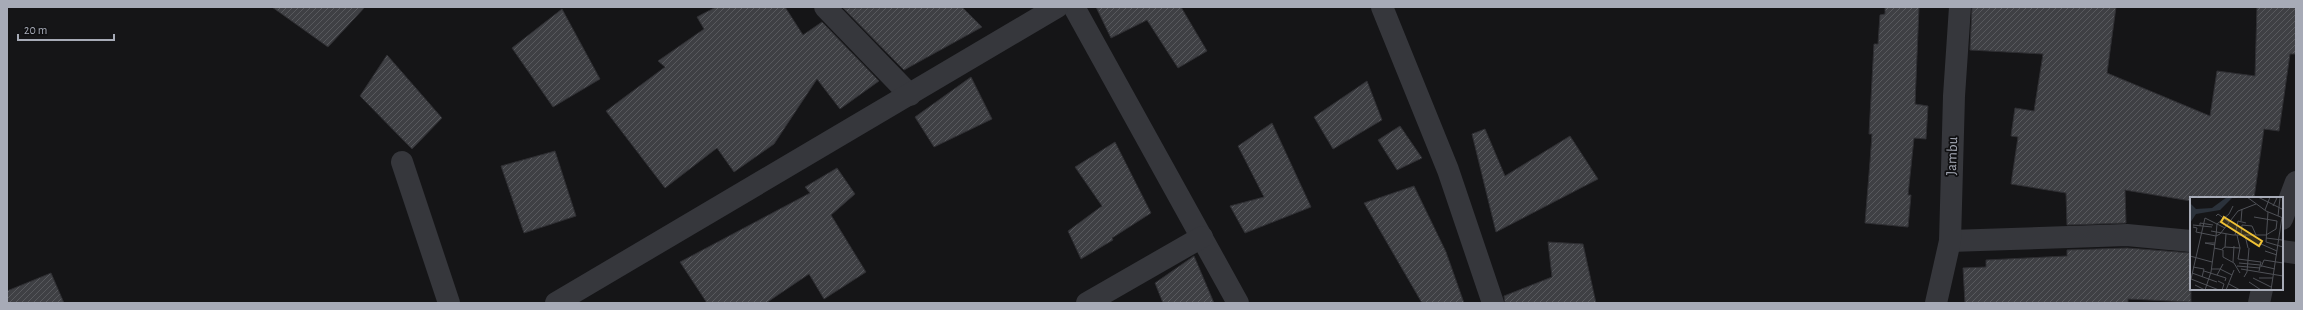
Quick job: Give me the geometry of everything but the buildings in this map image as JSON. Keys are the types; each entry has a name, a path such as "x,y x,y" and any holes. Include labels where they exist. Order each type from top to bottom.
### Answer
{"street":[{"path":"825,7 910,95"},
{"path":"556,303 1057,7"},
{"path":"1074,7 1238,303"},
{"path":"1382,7 1448,170 1493,303"},
{"name":"Jambu","path":"1936,303 1950,241 1954,96 1960,7"},
{"path":"402,162 449,303"},
{"path":"2283,216 2296,182"},
{"path":"1950,241 2127,235 2190,241"},
{"path":"1087,303 1202,237"},
{"path":"2283,251 2296,253"},
{"path":"2258,303 2262,290"}]}
